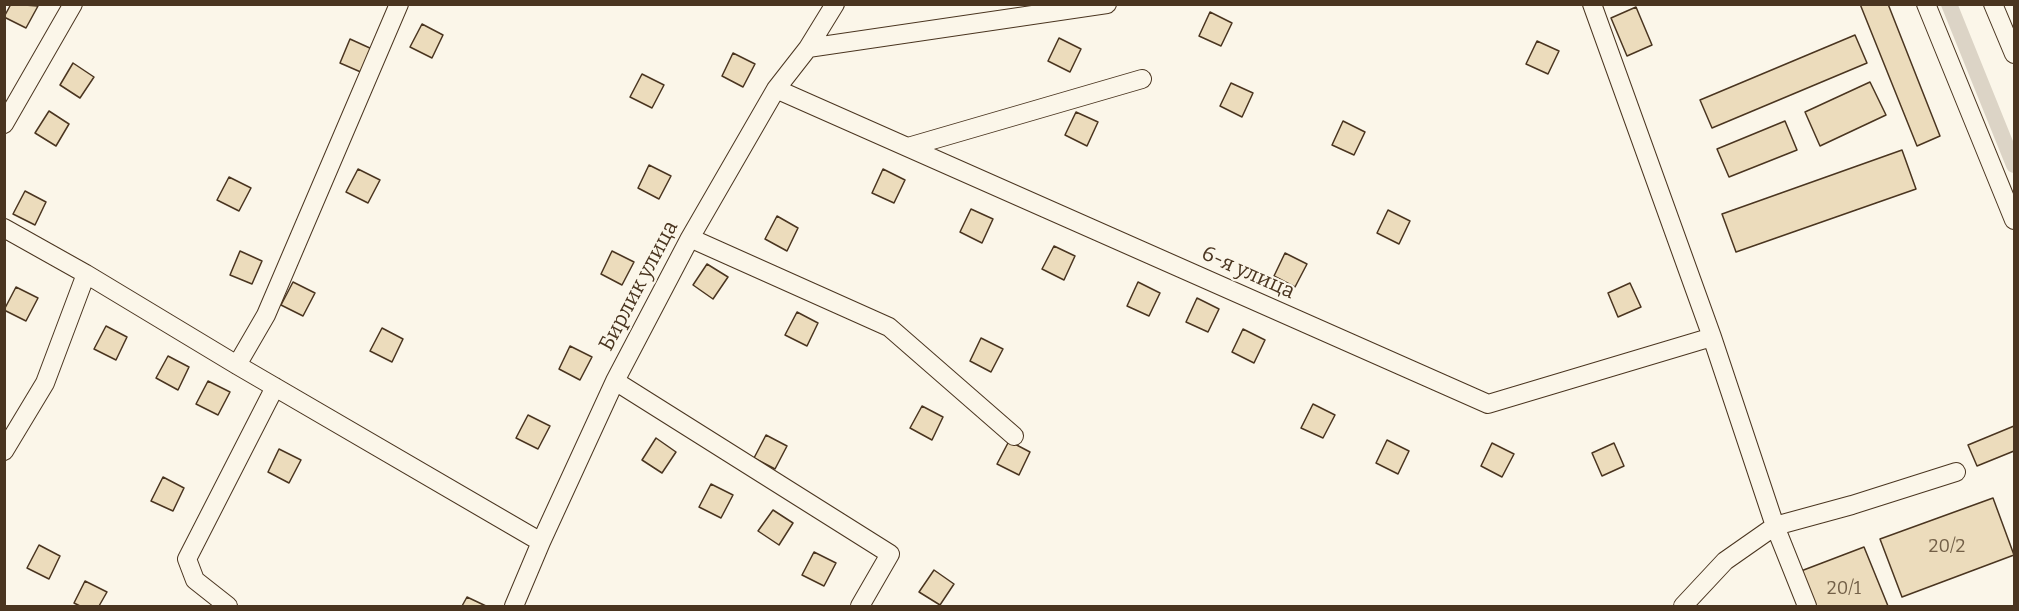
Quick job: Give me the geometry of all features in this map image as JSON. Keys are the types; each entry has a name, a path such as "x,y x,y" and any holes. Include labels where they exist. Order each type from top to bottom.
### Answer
{"street":[{"path":"4,124 73,4"},
{"path":"237,365 266,315 399,4"},
{"name":"Бирлик улица","path":"514,606 615,381 690,238 776,89 808,48 835,4"},
{"path":"808,48 1107,4"},
{"path":"1592,4 1712,337 1775,526 1807,606"},
{"path":"1926,4 2014,220"},
{"path":"1993,4 2014,54"},
{"path":"908,147 1142,79"},
{"name":"6-я улица","path":"776,89 1488,404 1712,337"},
{"path":"4,228 541,542"},
{"path":"690,238 889,327 1014,436"},
{"path":"4,451 45,383 86,274"},
{"path":"615,381 890,554 860,606"},
{"path":"228,606 195,580 187,559 275,387"},
{"path":"1683,606 1725,561 1775,526 1852,505 1956,472"}],"building":[{"path":"11,4 38,6 26,28 4,17"},
{"path":"1860,4 1888,4 1940,136 1917,146"},
{"path":"1636,7 1652,45 1627,56 1611,18"},
{"path":"1210,12 1232,23 1221,46 1199,36"},
{"path":"422,24 443,35 432,58 410,47"},
{"path":"1855,35 1867,63 1712,128 1700,100"},
{"path":"1059,38 1081,49 1070,72 1048,61"},
{"path":"350,39 372,49 363,73 340,63"},
{"path":"1537,41 1559,51 1548,74 1526,64"},
{"path":"733,53 755,64 743,87 722,76"},
{"path":"73,63 94,77 80,98 60,85"},
{"path":"642,74 664,85 652,108 630,97"},
{"path":"1870,82 1886,115 1820,146 1805,112"},
{"path":"1231,83 1253,93 1242,117 1220,106"},
{"path":"49,111 69,124 56,146 35,133"},
{"path":"1076,112 1098,122 1087,146 1065,135"},
{"path":"1343,121 1365,132 1354,155 1332,145"},
{"path":"1785,121 1797,150 1729,177 1717,149"},
{"path":"1902,150 1916,189 1736,252 1722,214"},
{"path":"649,165 671,176 659,199 638,188"},
{"path":"358,169 380,180 368,203 346,192"},
{"path":"883,169 905,180 894,203 872,193"},
{"path":"229,177 251,188 239,211 217,200"},
{"path":"25,191 46,202 35,225 13,214"},
{"path":"971,209 993,219 982,243 960,232"},
{"path":"1388,210 1410,221 1399,244 1377,233"},
{"path":"777,216 798,228 787,251 765,239"},
{"path":"1054,246 1075,256 1064,280 1042,269"},
{"path":"240,251 262,261 252,284 230,275"},
{"path":"612,251 634,262 622,285 601,274"},
{"path":"1285,253 1307,264 1295,287 1274,276"},
{"path":"707,264 728,277 713,299 693,285"},
{"path":"293,282 315,293 303,316 281,305"},
{"path":"1138,282 1160,293 1149,316 1127,306"},
{"path":"1630,283 1641,307 1618,317 1608,293"},
{"path":"16,287 38,298 26,321 4,310"},
{"path":"1197,298 1219,309 1208,332 1186,322"},
{"path":"797,312 818,323 807,346 785,335"},
{"path":"106,326 127,337 116,360 94,349"},
{"path":"382,328 403,339 392,362 370,351"},
{"path":"1243,329 1265,340 1254,363 1232,352"},
{"path":"981,338 1003,349 991,372 970,361"},
{"path":"570,346 592,357 580,380 559,369"},
{"path":"168,356 189,367 178,390 156,378"},
{"path":"208,381 230,392 218,415 196,404"},
{"path":"1313,404 1335,415 1323,438 1301,428"},
{"path":"922,406 943,417 932,440 910,428"},
{"path":"528,415 550,426 538,449 516,438"},
{"path":"2014,426 2014,451 1977,466 1968,445"},
{"path":"766,435 787,446 775,469 754,458"},
{"path":"656,438 676,452 662,473 642,460"},
{"path":"1387,440 1409,451 1398,474 1376,463"},
{"path":"1009,441 1030,452 1019,475 997,464"},
{"path":"1492,443 1514,454 1502,477 1481,466"},
{"path":"1614,443 1624,466 1602,476 1592,453"},
{"path":"279,449 301,460 289,483 268,472"},
{"path":"163,477 184,488 173,511 151,501"},
{"path":"711,484 733,495 721,518 699,507"},
{"path":"1993,498 2014,555 1902,597 1880,539"},
{"path":"773,510 793,523 779,545 758,531"},
{"path":"39,545 60,556 49,579 27,568"},
{"path":"1864,547 1888,606 1815,606 1801,571"},
{"path":"814,552 836,563 824,586 802,575"},
{"path":"934,570 954,584 940,605 919,592"},
{"path":"85,581 107,592 99,606 80,606 74,603"},
{"path":"467,597 486,606 462,606"}],"waterway":[{"path":"1949,4 2014,165"}]}
